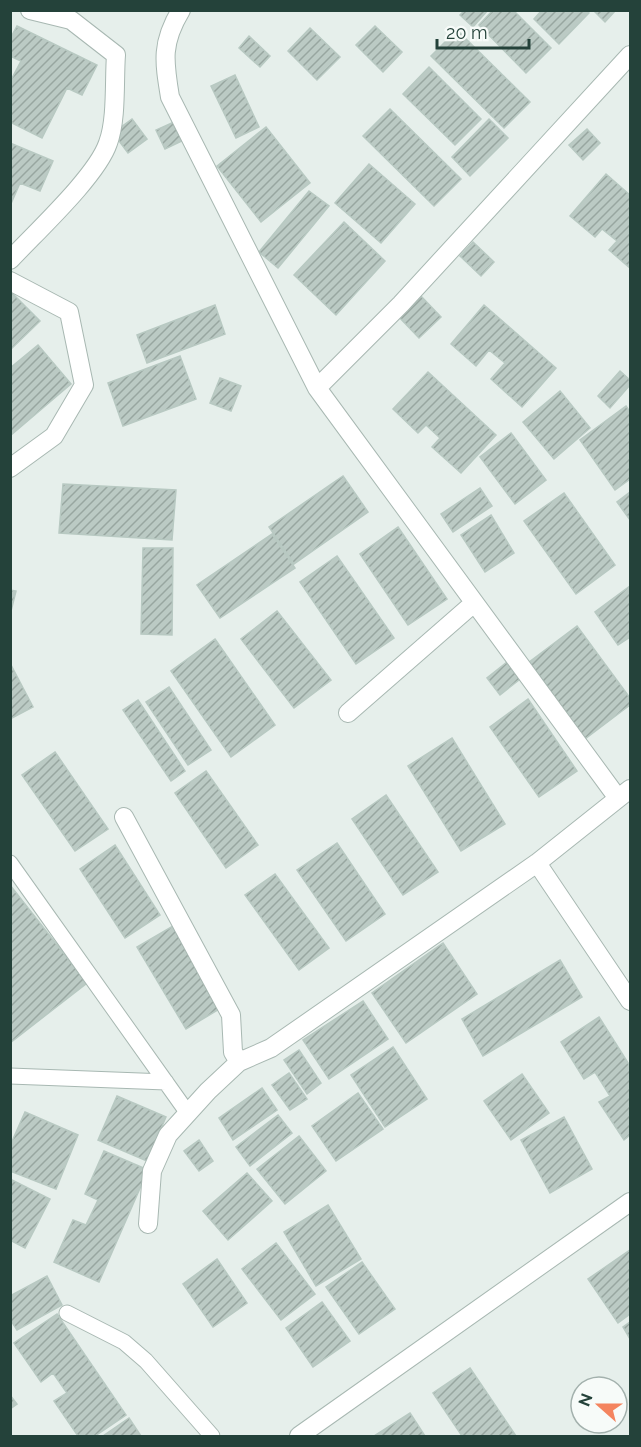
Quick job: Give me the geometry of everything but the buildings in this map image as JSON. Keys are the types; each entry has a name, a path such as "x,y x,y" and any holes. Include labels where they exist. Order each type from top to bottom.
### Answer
{"street":[{"path":"10,260 89,174 108,143 113,104 116,55 71,20 30,10"},
{"path":"148,1224 152,1171 168,1135 187,1112 239,1062 271,1048 537,863 624,793 474,603 317,388 170,96 164,61 169,31 181,10"},
{"path":"317,388 401,304 630,55"},
{"path":"10,281 69,312 84,385 54,436 10,468"},
{"path":"348,713 474,603"},
{"path":"124,817 231,1015 233,1052 239,1062"},
{"path":"537,863 630,1001"},
{"path":"300,1437 630,1202"}],"lane":[{"path":"10,863 187,1112"},
{"path":"10,1076 166,1082"},
{"path":"66,1313 124,1342 146,1361 212,1437"}]}
